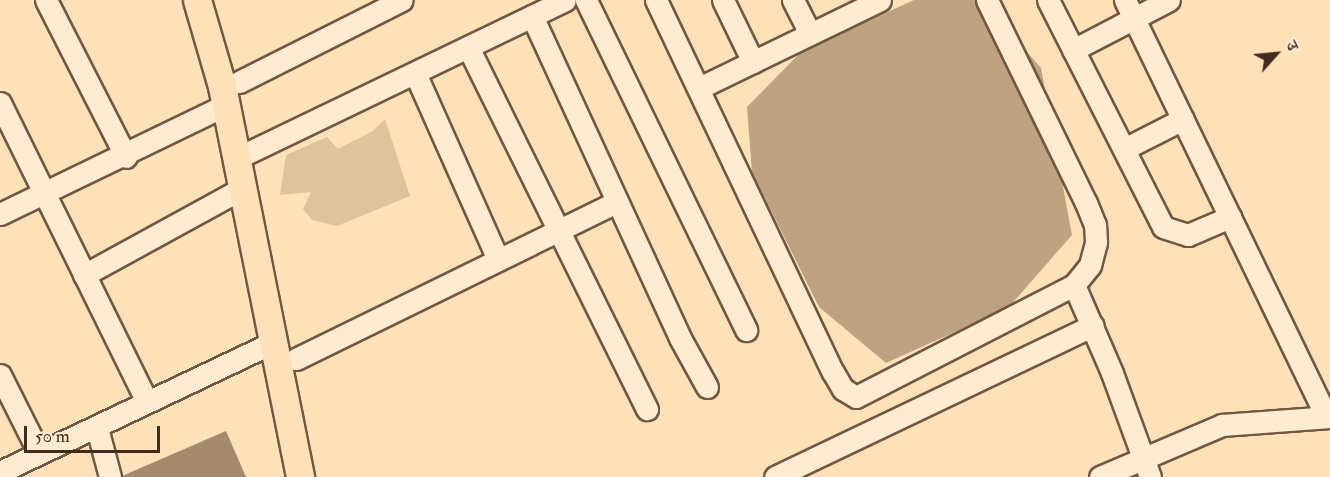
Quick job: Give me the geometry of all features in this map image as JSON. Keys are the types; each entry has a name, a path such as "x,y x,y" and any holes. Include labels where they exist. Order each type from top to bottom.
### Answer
{"main road":[{"path":"197,0 225,105 243,155 296,359 318,477"},
{"path":"216,0 239,82 243,155 241,189 300,477"}],"street":[{"path":"46,0 126,157"},
{"path":"239,82 402,0"},
{"path":"243,155 565,0"},
{"path":"586,0 746,330"},
{"path":"656,0 833,372 843,389 856,397 1074,285 1090,266 1096,242 1095,225 987,0"},
{"path":"723,0 753,62"},
{"path":"793,0 810,33"},
{"path":"1048,0 1163,226 1188,235 1230,217"},
{"path":"1073,50 1130,9 1169,0"},
{"path":"699,88 867,3"},
{"path":"1100,477 1147,467 1222,425 1328,417 1130,9"},
{"path":"532,16 617,202 707,387"},
{"path":"468,47 556,231 647,409"},
{"path":"414,73 498,260"},
{"path":"0,103 146,400"},
{"path":"0,214 126,157 225,105"},
{"path":"1124,149 1183,119"},
{"path":"84,275 241,189"},
{"path":"296,359 617,202"},
{"path":"1074,285 1093,325 1147,467"},
{"path":"775,477 1093,325"},
{"path":"0,472 97,428 146,400 274,342"},
{"path":"0,375 39,453"},
{"path":"97,428 110,477"}],"shaded area":[{"path":"914,0 981,0 1041,68 1072,235 1008,308 886,363 819,307 752,172 747,107 802,51"},
{"path":"385,119 410,196 337,226 312,220 303,209 311,192 280,195 286,155 327,137 338,149 373,131"}],"building":[{"path":"226,431 246,477 122,477 122,476"}]}
